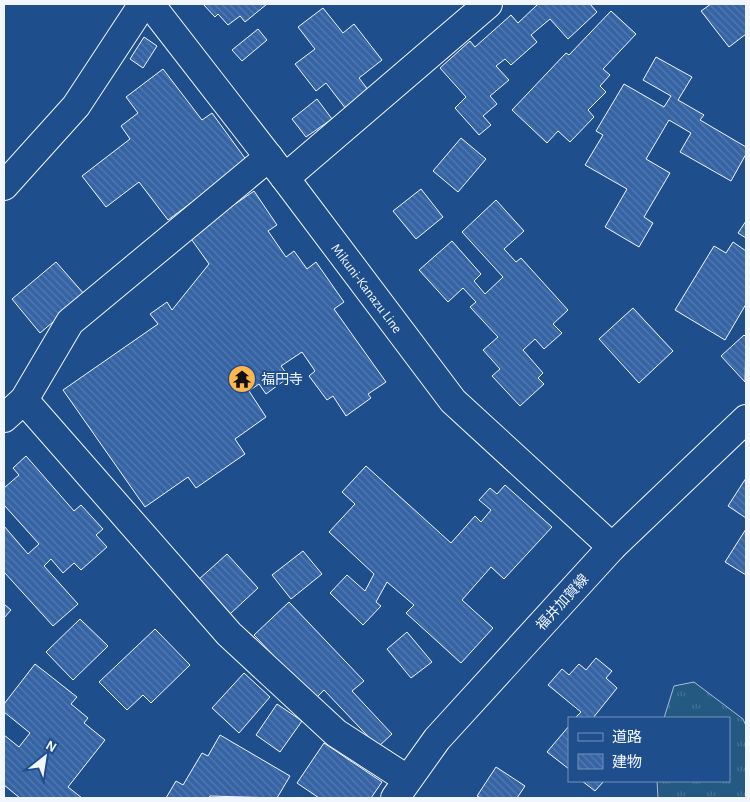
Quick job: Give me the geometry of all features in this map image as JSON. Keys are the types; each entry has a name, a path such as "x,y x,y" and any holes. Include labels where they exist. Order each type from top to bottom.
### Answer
{"street":[{"path":"4,186 76,106 143,4"},
{"name":"Mikuni-Kanazu Line","path":"150,4 285,178 453,402 612,547"},
{"path":"285,178 488,4"},
{"path":"4,418 24,400 70,322 269,157"},
{"path":"24,400 229,634 336,733 401,788"},
{"name":"福井加賀線","path":"401,788 437,739 612,547 746,419"}],"green space":[{"path":"694,682 743,719 746,726 746,798 658,798 657,782 730,782 730,717 664,717 674,686"}],"building":[{"path":"203,4 267,4 245,22 240,16 228,25 218,14 215,17"},
{"path":"536,4 590,4 597,12 568,39 550,19 531,35 537,42 511,65 505,59 496,66 509,80 490,96 497,104 483,116 491,125 479,135 455,108 466,97 440,68 470,41 475,47 511,15 518,23"},
{"path":"711,4 746,4 746,34 729,47 701,11"},
{"path":"323,8 343,33 354,24 382,60 359,78 369,91 346,109 326,83 316,91 295,64 315,49 298,27"},
{"path":"611,11 636,34 603,69 610,75 600,86 606,92 588,110 594,117 570,142 558,131 547,143 512,110 566,53 569,55"},
{"path":"258,29 267,40 242,61 232,50"},
{"path":"144,37 157,46 143,68 130,59"},
{"path":"656,57 692,77 678,100 704,115 700,120 746,147 746,154 731,181 680,152 691,133 669,120 646,159 670,173 644,217 653,223 639,247 605,227 627,189 585,165 603,135 596,131 624,84 664,107 671,96 643,80"},
{"path":"163,69 202,120 212,113 247,161 168,220 139,182 106,207 82,176 130,139 121,126 138,113 126,97"},
{"path":"317,99 332,119 306,137 292,119"},
{"path":"461,138 486,159 458,192 433,171"},
{"path":"421,189 443,217 416,239 393,211"},
{"path":"254,191 277,225 268,231 286,257 294,251 307,269 316,262 344,302 334,309 386,382 368,394 371,398 346,416 333,396 327,400 309,376 315,371 302,352 281,366 289,377 266,394 259,384 249,391 266,417 235,439 245,454 196,488 188,477 145,507 63,390 158,324 150,314 167,302 172,310 209,264 189,236"},
{"path":"496,200 524,231 504,249 516,262 521,258 568,310 553,324 562,333 544,349 535,339 523,350 543,373 538,378 544,384 520,406 492,376 500,369 483,350 498,337 470,307 476,302 463,288 448,302 419,270 452,241 481,274 474,281 485,294 503,277 462,232"},
{"path":"746,221 746,238 738,233"},
{"path":"733,242 746,251 746,304 725,340 675,310 714,246 726,253"},
{"path":"56,262 85,295 40,333 12,299"},
{"path":"633,308 673,351 639,383 599,339"},
{"path":"744,335 746,337 745,382 721,356"},
{"path":"26,456 74,511 81,505 103,529 96,535 107,547 81,570 74,563 63,573 51,559 44,566 78,604 53,626 4,572 4,526 28,554 39,544 4,505 4,488 19,475 13,468"},
{"path":"366,466 451,543 475,516 481,522 491,510 479,500 490,488 497,494 505,485 552,527 504,579 491,567 462,600 493,628 461,663 406,613 414,605 387,582 376,602 381,606 363,625 330,593 347,575 365,591 374,574 329,532 355,504 342,492"},
{"path":"746,478 746,518 728,506"},
{"path":"746,529 746,575 725,562"},
{"path":"303,551 322,574 291,599 272,575"},
{"path":"227,554 258,588 230,614 198,580"},
{"path":"289,602 364,681 352,691 392,734 378,747 324,690 315,699 254,635"},
{"path":"4,604 11,610 4,618"},
{"path":"80,619 108,646 73,680 46,652"},
{"path":"155,629 190,665 151,703 143,695 127,710 99,682"},
{"path":"407,632 432,662 411,678 387,649"},
{"path":"596,658 612,671 606,678 617,688 594,717 576,717 581,712 548,685 562,669 569,675 579,664 586,670"},
{"path":"35,664 77,697 71,704 88,718 84,723 105,740 68,787 82,798 20,798 4,785 4,735 19,747 30,733 4,712 4,704"},
{"path":"244,673 270,697 239,733 212,708"},
{"path":"277,704 302,721 280,752 256,735"},
{"path":"568,727 568,768 547,752"},
{"path":"220,735 290,776 277,798 210,796 209,798 166,798 176,781 183,785 202,753 208,756"},
{"path":"324,743 382,782 371,798 319,798 297,783"},
{"path":"496,767 525,786 517,798 481,798 477,796"},
{"path":"583,782 603,782 595,791"}],"place":[{"name":"福円寺","path":"242,379"}]}
